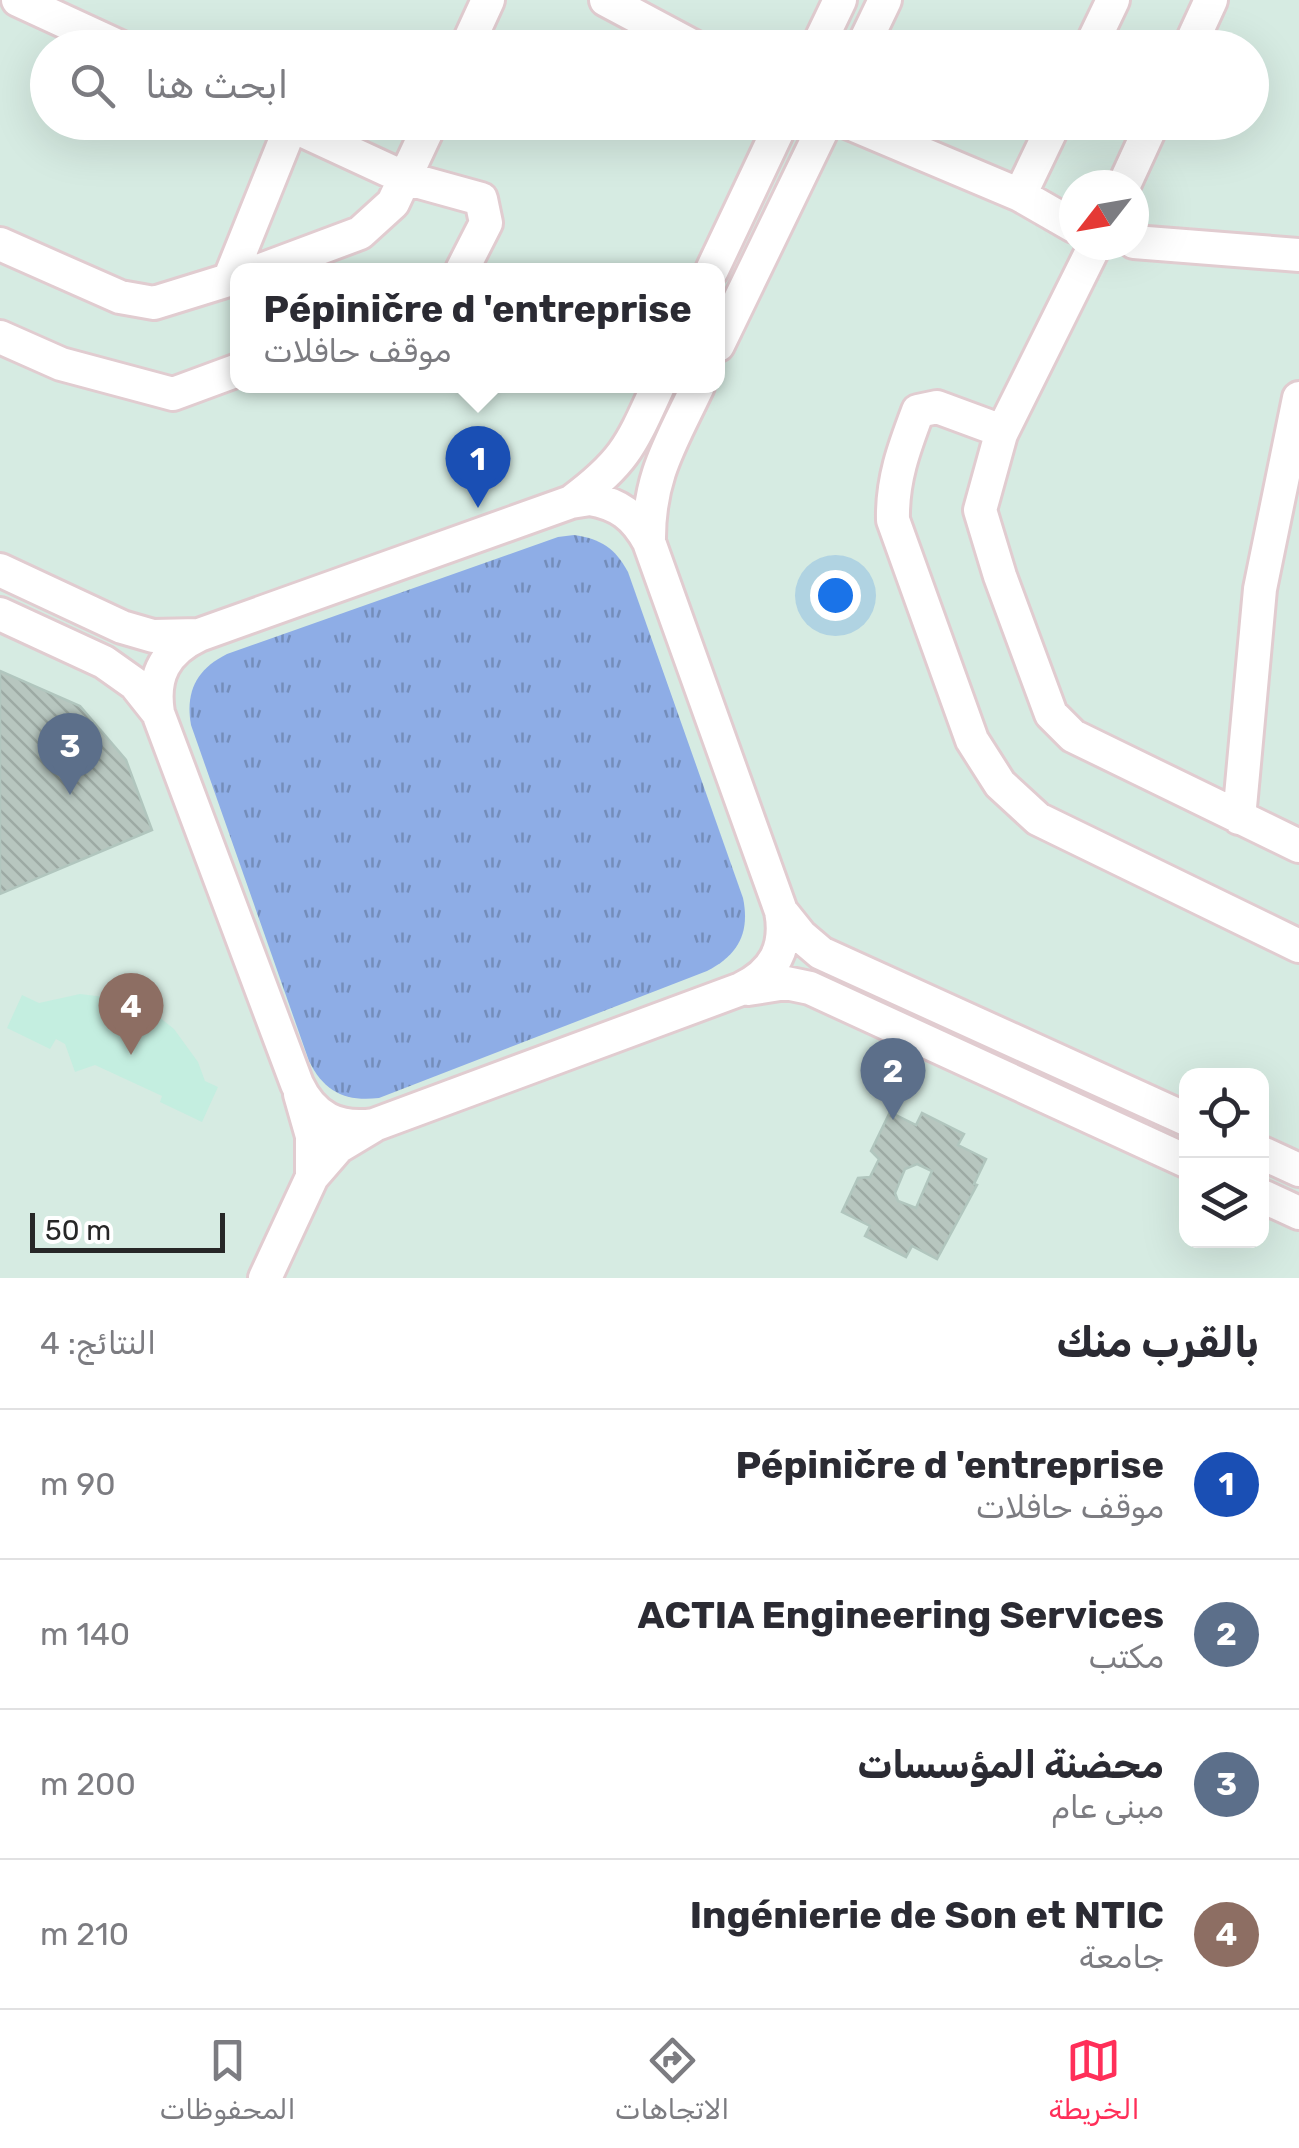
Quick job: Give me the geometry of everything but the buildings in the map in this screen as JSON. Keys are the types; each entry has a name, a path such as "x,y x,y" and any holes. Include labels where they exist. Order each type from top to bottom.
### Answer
{"street":[{"path":"18,0 83,30"},
{"path":"474,30 488,0"},
{"path":"606,0 662,30"},
{"path":"826,30 840,0"},
{"path":"870,30 884,0"},
{"path":"1099,30 1113,0"},
{"path":"1197,30 1211,0"},
{"path":"239,263 282,140"},
{"path":"323,140 405,178 481,199 486,223 466,263"},
{"path":"280,263 360,233 393,203 423,140"},
{"path":"715,263 773,140"},
{"path":"725,331 817,140"},
{"path":"889,140 1020,195 1059,217"},
{"path":"1020,195 1046,140"},
{"path":"1131,170 1145,140"},
{"path":"1149,243 1299,255"},
{"path":"0,244 120,298 154,302 230,280"},
{"path":"1088,260 1002,431 980,510 1000,576 1051,714 1073,736 1299,846"},
{"path":"0,337 61,364 172,394 230,373"},
{"path":"571,502 607,475 628,450 655,393"},
{"path":"649,542 648,506 656,472 695,393"},
{"path":"1238,818 1260,589 1299,398"},
{"path":"1002,431 938,406 918,411 892,492 893,520 972,740 1000,784 1038,820 1299,946"},
{"path":"265,1278 312,1178 338,1147 374,1125 738,990 772,967 781,950 785,930 781,911 649,542 640,525 609,502 571,502 199,635 181,644 158,674 158,713 297,1084 312,1136 312,1178"},
{"path":"0,570 122,627 153,636 199,635"},
{"path":"0,614 104,662 135,684 158,713"},
{"path":"781,911 800,936 822,953 1179,1116"},
{"path":"738,990 786,983 810,988 1179,1158"},
{"path":"297,1084 319,1116 355,1128 374,1125"},
{"path":"1269,1156 1299,1170"},
{"path":"1269,1199 1299,1213"}],"shaded area":[{"path":"80,994 122,999 174,1029 198,1062 205,1081 218,1087 202,1122 160,1102 162,1096 95,1065 75,1072 65,1044 56,1039 50,1049 7,1028 22,995 39,1003"}],"green space":[{"path":"574,535 606,546 628,572 743,898 745,922 740,941 727,958 707,971 379,1098 337,1093 309,1061 191,725 190,702 195,682 227,654 558,537"}],"place":[{"name":"Pépiničre d 'entreprise","path":"478,508"},
{"name":"محضنة المؤسسات","path":"70,795"},
{"name":"Ingénierie de Son et NTIC","path":"131,1055"},
{"name":"ACTIA Engineering Services","path":"893,1120"}]}
